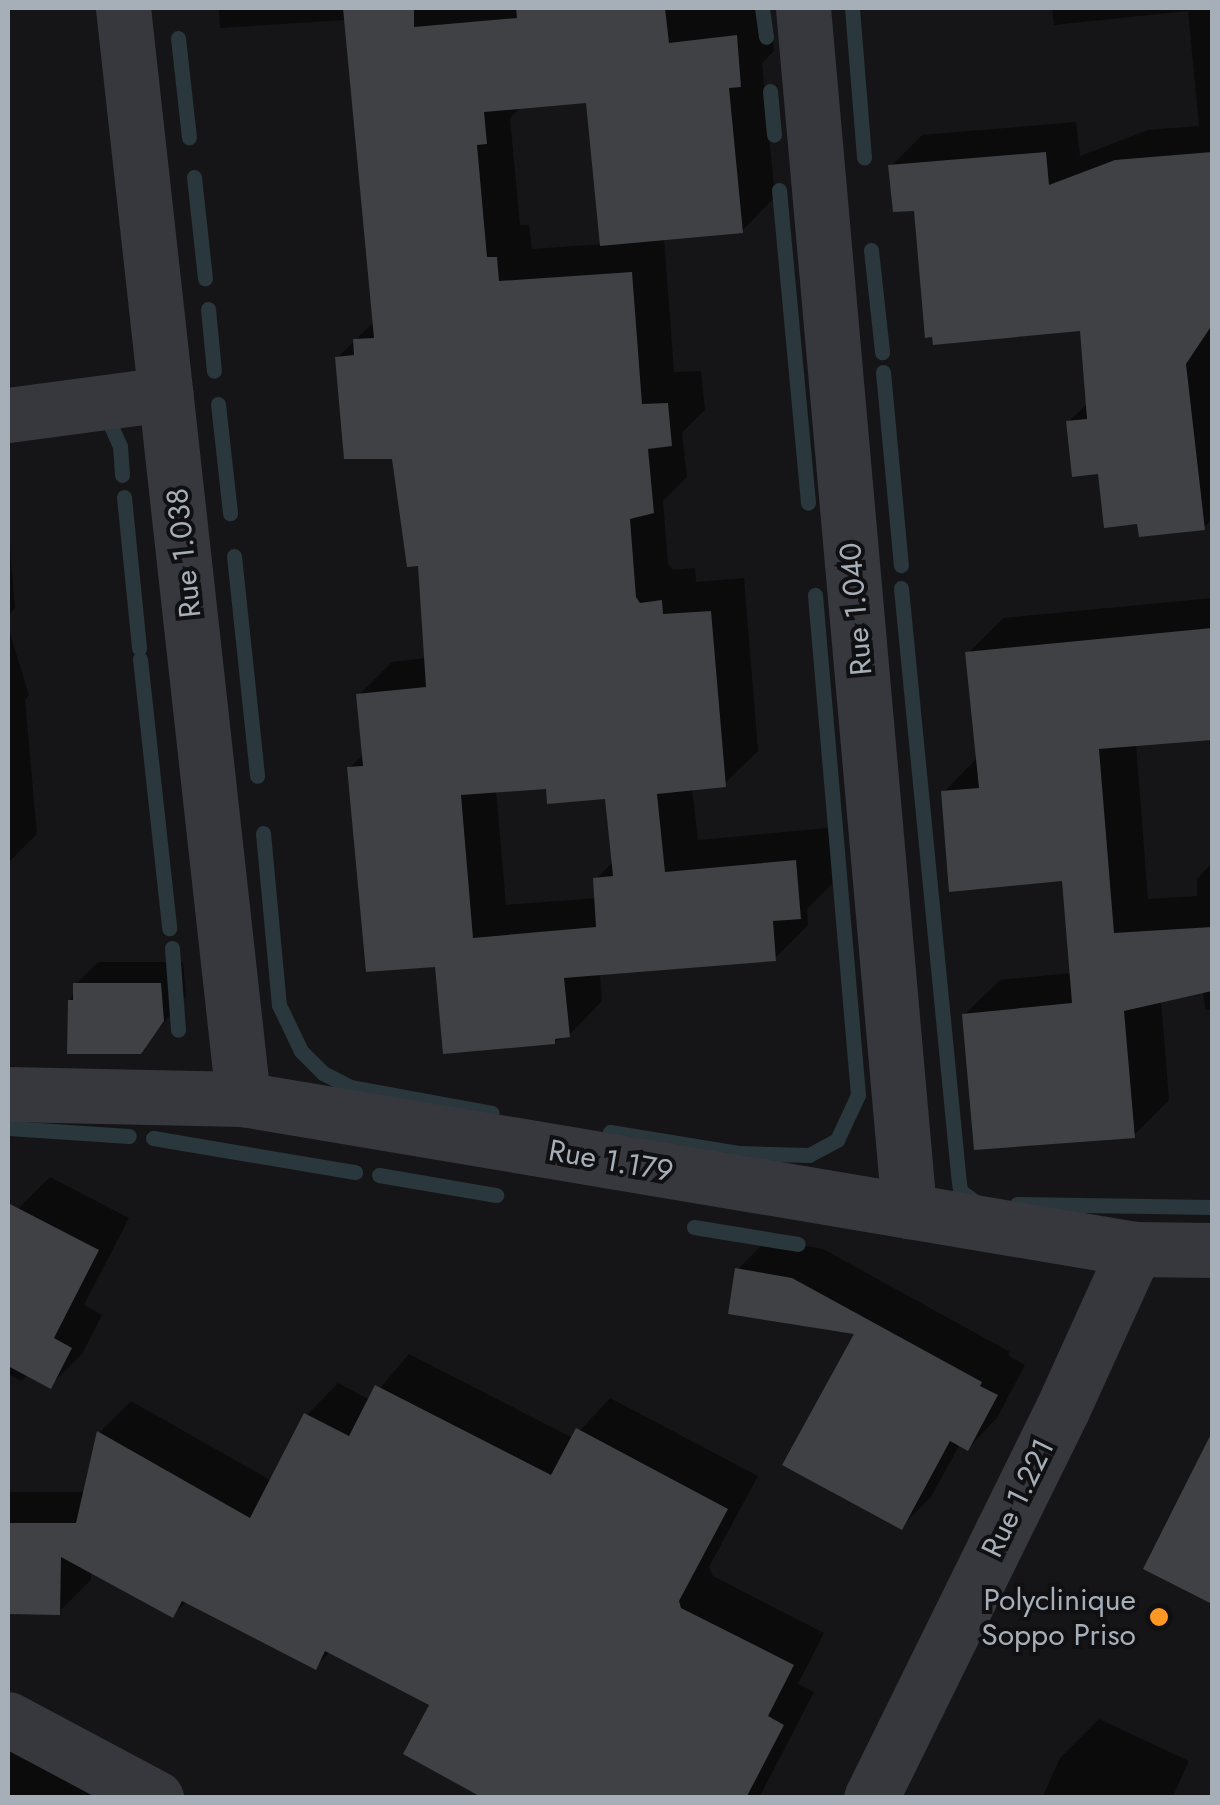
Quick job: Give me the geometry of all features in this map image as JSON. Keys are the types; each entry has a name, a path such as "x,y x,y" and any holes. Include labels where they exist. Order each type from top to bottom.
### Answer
{"street":[{"name":"Rue 1.038","path":"123,8 243,1099"},
{"name":"Rue 1.040","path":"803,8 909,1211"},
{"path":"8,414 166,394"},
{"name":"Rue 1.179","path":"8,1094 243,1099 1135,1249 1212,1250"},
{"name":"Rue 1.221","path":"870,1798 1062,1410 1135,1249"},
{"path":"8,1719 156,1798"}],"building":[{"path":"343,8 414,8 414,27 517,18 516,8 665,8 669,43 737,35 741,87 729,88 743,233 600,246 586,103 484,112 487,144 477,145 487,257 497,257 499,281 632,272 642,404 668,403 672,446 648,449 654,513 630,519 636,597 640,603 662,600 663,614 711,611 726,787 657,794 665,872 796,860 801,919 773,921 776,961 564,978 570,1037 555,1039 555,1044 443,1054 435,967 366,972 347,767 363,766 356,694 426,687 418,566 407,567 392,459 344,459 335,357 354,355 353,339 374,338","holes":["546,789 547,804 605,799 613,876 593,878 596,927 473,938 461,795"]},
{"path":"1046,152 1049,185 1115,160 1212,152 1212,325 1186,364 1205,530 1139,537 1137,524 1104,528 1098,474 1072,477 1066,421 1087,419 1080,331 933,345 932,337 925,338 914,211 893,212 888,165"},
{"path":"1212,628 1212,740 1099,749 1114,933 1212,927 1212,991 1124,1011 1135,1138 974,1150 962,1014 1072,1003 1062,881 949,892 941,791 979,788 965,652"},
{"path":"73,983 161,983 164,1021 141,1054 67,1054 68,1000 73,1000"},
{"path":"8,1203 99,1250 54,1338 72,1348 51,1389 8,1366"},
{"path":"735,1268 792,1278 982,1382 980,1386 998,1395 968,1451 950,1441 902,1530 782,1465 854,1334 728,1314"},
{"path":"375,1385 551,1475 576,1428 728,1509 679,1601 681,1608 794,1665 768,1716 784,1725 746,1798 483,1798 403,1754 429,1705 325,1651 316,1670 182,1601 173,1618 61,1557 60,1615 8,1614 8,1523 76,1523 97,1431 250,1518 304,1413 349,1436"},
{"path":"1212,1432 1212,1604 1143,1569"}],"waterway":[{"path":"762,8 766,37"},
{"path":"852,8 864,158"},
{"path":"178,38 189,137"},
{"path":"770,91 774,135"},
{"path":"194,177 205,278"},
{"path":"779,190 808,503"},
{"path":"871,250 882,352"},
{"path":"208,309 214,371"},
{"path":"883,372 901,565"},
{"path":"218,404 230,513"},
{"path":"111,426 120,446 122,475"},
{"path":"124,497 139,648"},
{"path":"234,556 257,776"},
{"path":"901,588 960,1191 976,1202"},
{"path":"610,1132 738,1153 809,1155 837,1140 858,1095 815,595"},
{"path":"140,659 169,928"},
{"path":"263,833 279,1005 301,1051 323,1073 350,1087 492,1113"},
{"path":"172,948 178,1030"},
{"path":"8,1128 129,1136"},
{"path":"153,1138 355,1172"},
{"path":"379,1175 496,1195"},
{"path":"1017,1204 1212,1207"},
{"path":"694,1227 798,1244"}],"place":[{"name":"Polyclinique Soppo Priso","path":"1159,1617"}]}
